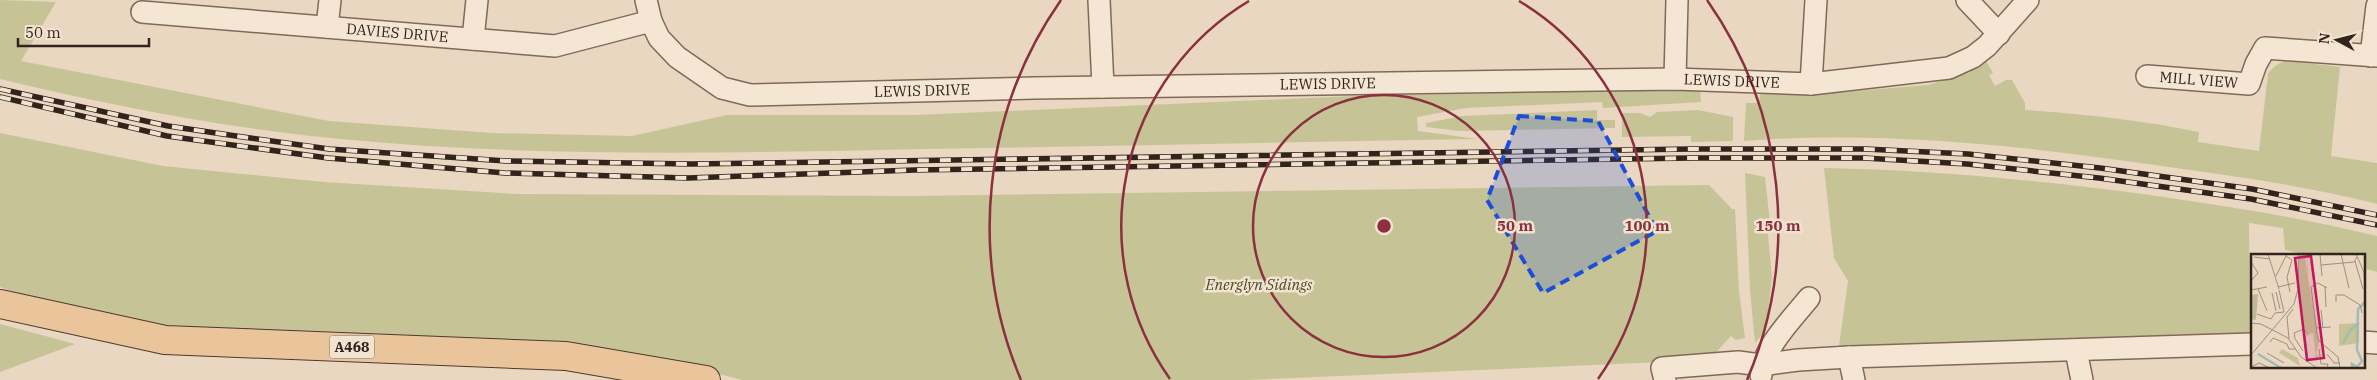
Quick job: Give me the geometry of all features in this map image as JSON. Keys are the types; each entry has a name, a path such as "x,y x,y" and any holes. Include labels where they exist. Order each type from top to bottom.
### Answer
{"main road":[{"name":"A468","path":"0,304 165,340 566,356 706,380"}],"street":[{"path":"327,27 330,0"},
{"path":"473,39 477,0"},
{"name":"LEWIS DRIVE","path":"646,0 651,21 660,38 677,58 722,88 750,96 1103,87 1675,79 1811,84 1949,68 1974,57 1999,34 2028,0"},
{"path":"1099,0 1103,87"},
{"path":"1675,79 1677,0"},
{"path":"1811,84 1816,0"},
{"path":"1967,0 1999,34"},
{"path":"2374,56 2377,6"},
{"name":"DAVIES DRIVE","path":"142,12 555,46 651,21"},
{"name":"MILL VIEW","path":"2148,76 2250,84 2256,64 2265,48 2374,56"},
{"path":"1761,373 1774,344 1808,298"},
{"path":"2364,342 2377,343"},
{"path":"1665,380 1662,368 1738,362 1761,373 1798,360 2251,344"},
{"path":"2076,351 2082,380"},
{"path":"1849,357 1854,380"}],"highlighted area":[{"path":"1519,116 1598,121 1657,231 1543,293 1487,200"}],"green space":[{"path":"0,0 56,2 21,61 329,121 492,133 632,136 727,115 916,115 1355,96 1700,89 1701,102 1603,108 1602,102 1466,108 1417,117 1418,131 1478,139 703,153 479,149 330,138 247,128 82,98 0,79"},
{"path":"1986,61 1993,73 1989,75 1995,86 2006,80 2012,80 2025,103 2025,110 2068,113 2156,124 2199,132 2198,142 2259,151 2268,74 2272,69 2280,63 2289,61 2340,67 2331,156 2377,163 2377,204 2324,192 2243,178 2006,146 1849,137 1744,141 1746,103 1759,103 1760,92 1844,92 1928,85 1968,73"},
{"path":"1597,110 1597,120 1615,120 1615,128 1460,131 1426,127 1426,123 1462,116"},
{"path":"1698,110 1733,117 1733,141 1691,142 1691,136 1622,137 1622,113 1640,113 1650,117 1657,112"},
{"name":"Energlyn Sidings","path":"0,133 163,166 324,182 518,194 914,196 1709,185 1732,209 1735,209 1739,291 1745,338 1736,340 1731,336 1709,360 1247,380 742,380 674,362 268,336 136,324 28,297 0,287"},
{"path":"1824,168 1949,174 2032,181 2157,196 2295,218 2377,236 2377,272 2364,268 2364,254 2303,254 2285,250 2283,228 2249,223 2250,334 1838,353 1848,281 1834,258"},
{"path":"1745,173 1765,177 1770,223 1767,224 1772,277 1767,320 1761,336 1755,343 1750,290"},
{"path":"0,324 75,344 0,372"}],"railway":[{"path":"0,89 168,126 243,137 329,149 506,161 691,164 1691,149 1865,149 1968,154 2100,168 2252,189 2377,215"},
{"path":"0,97 167,136 328,158 505,173 688,178 915,170 1692,158 1864,158 1967,164 2099,178 2251,199 2377,225"}]}
